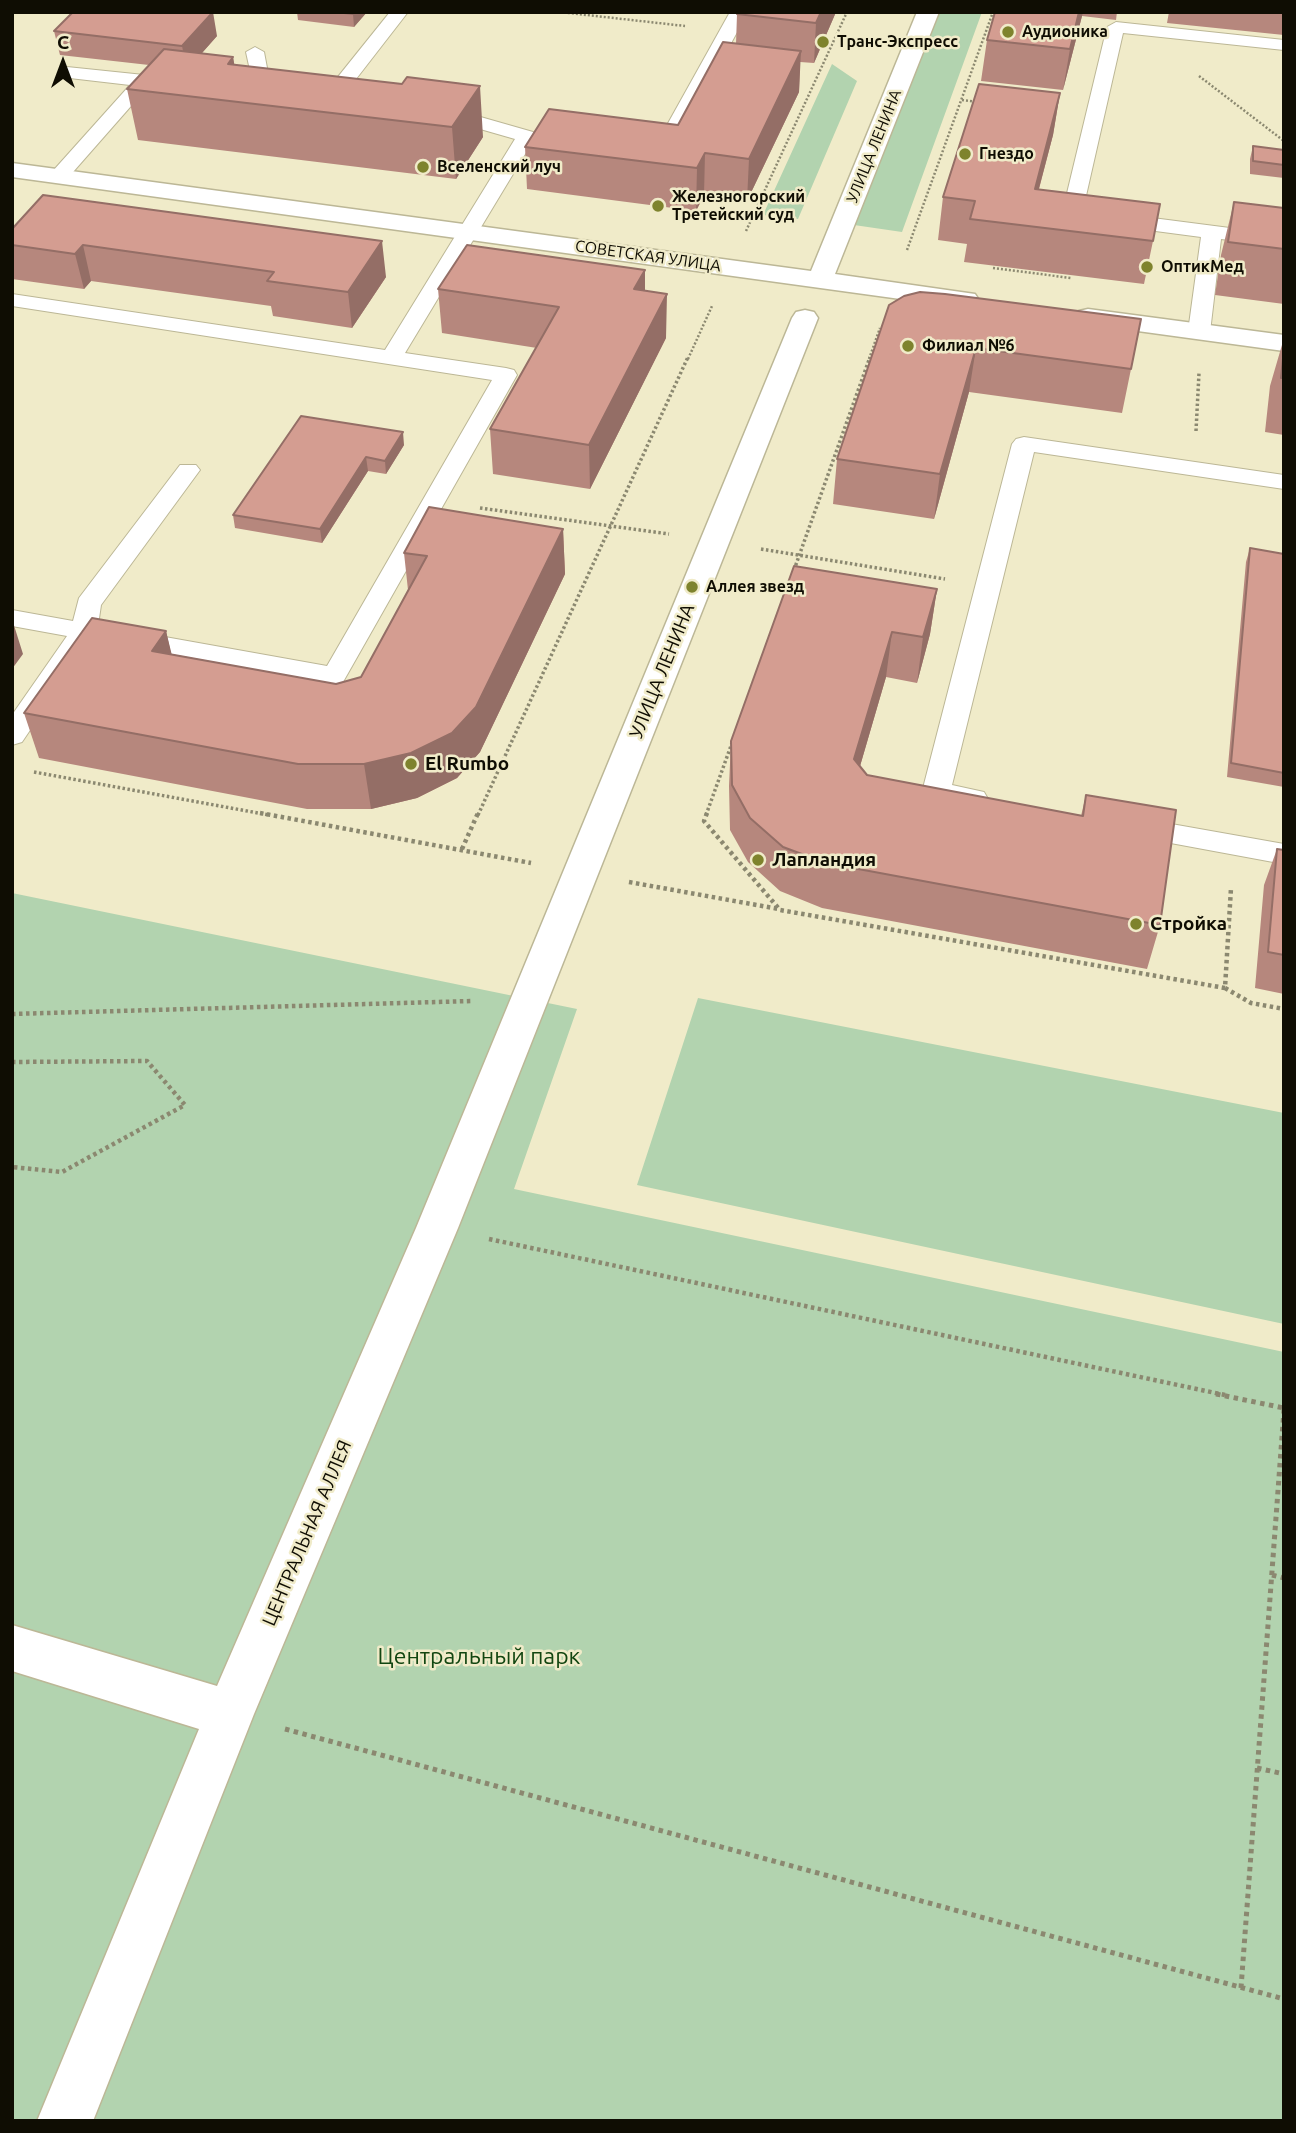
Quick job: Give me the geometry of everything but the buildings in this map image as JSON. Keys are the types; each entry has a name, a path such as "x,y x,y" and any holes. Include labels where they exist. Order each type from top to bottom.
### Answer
{"main road":[{"name":"УЛИЦА ЛЕНИНА","path":"820,280 928,12"},
{"name":"СОВЕТСКАЯ УЛИЦА","path":"12,170 986,303"},
{"path":"1066,314 1284,344"},
{"name":"УЛИЦА ЛЕНИНА","path":"551,947 805,318"},
{"name":"ЦЕНТРАЛЬНАЯ АЛЛЕЯ","path":"65,2121 230,1714 437,1228 551,947"},
{"path":"12,1648 230,1714"}],"lane":[{"path":"332,97 399,12"},
{"path":"662,152 739,12"},
{"path":"1281,236 1212,232 1072,214 1116,27 1284,45"},
{"path":"255,52 262,89 358,100"},
{"path":"59,176 144,81 67,73"},
{"path":"392,357 526,136 421,108"},
{"path":"1199,332 1212,232"},
{"path":"12,300 506,375 334,676 12,618"},
{"path":"1004,804 936,793 1024,444 1284,482"},
{"path":"12,736 84,631 88,604 188,470"},
{"path":"1112,824 1284,855"}],"path":[{"path":"560,12 729,30"},
{"path":"462,849 847,12"},
{"path":"790,581 993,12"},
{"path":"1138,29 1284,141"},
{"path":"962,100 989,103"},
{"path":"1194,469 1199,369"},
{"path":"434,501 610,526"},
{"path":"799,555 988,586"},
{"path":"736,733 704,821 780,910"},
{"path":"26,771 462,849 780,910 1225,988 1251,1003 1284,1009"},
{"path":"1225,988 1234,845"},
{"path":"12,1014 530,1000"},
{"path":"12,1062 147,1061 184,1105 62,1172 12,1167"},
{"path":"530,1248 1284,1409 1241,1988"},
{"path":"1272,1575 1284,1578"},
{"path":"230,1714 1284,1999"},
{"path":"1257,1768 1284,1774"}],"green space":[{"path":"938,12 982,12 902,232 854,225"},
{"path":"832,64 857,81 798,219 763,215"},
{"name":"Центральный парк","path":"12,893 577,1009 514,1189 1284,1352 1284,2121 12,2121"},
{"path":"698,998 1284,1113 1284,1324 637,1185"}],"place":[{"name":"Аудионика","path":"1008,32"},
{"name":"Транс-Экспресс","path":"823,42"},
{"name":"Гнездо","path":"965,154"},
{"name":"Вселенский луч","path":"423,167"},
{"name":"Железногорский Третейский суд","path":"658,206"},
{"name":"ОптикМед","path":"1147,267"},
{"name":"Филиал №6","path":"908,346"},
{"name":"Аллея звезд","path":"692,587"},
{"name":"El Rumbo","path":"411,764"},
{"name":"Лапландия","path":"758,860"},
{"name":"Стройка","path":"1136,924"}]}
